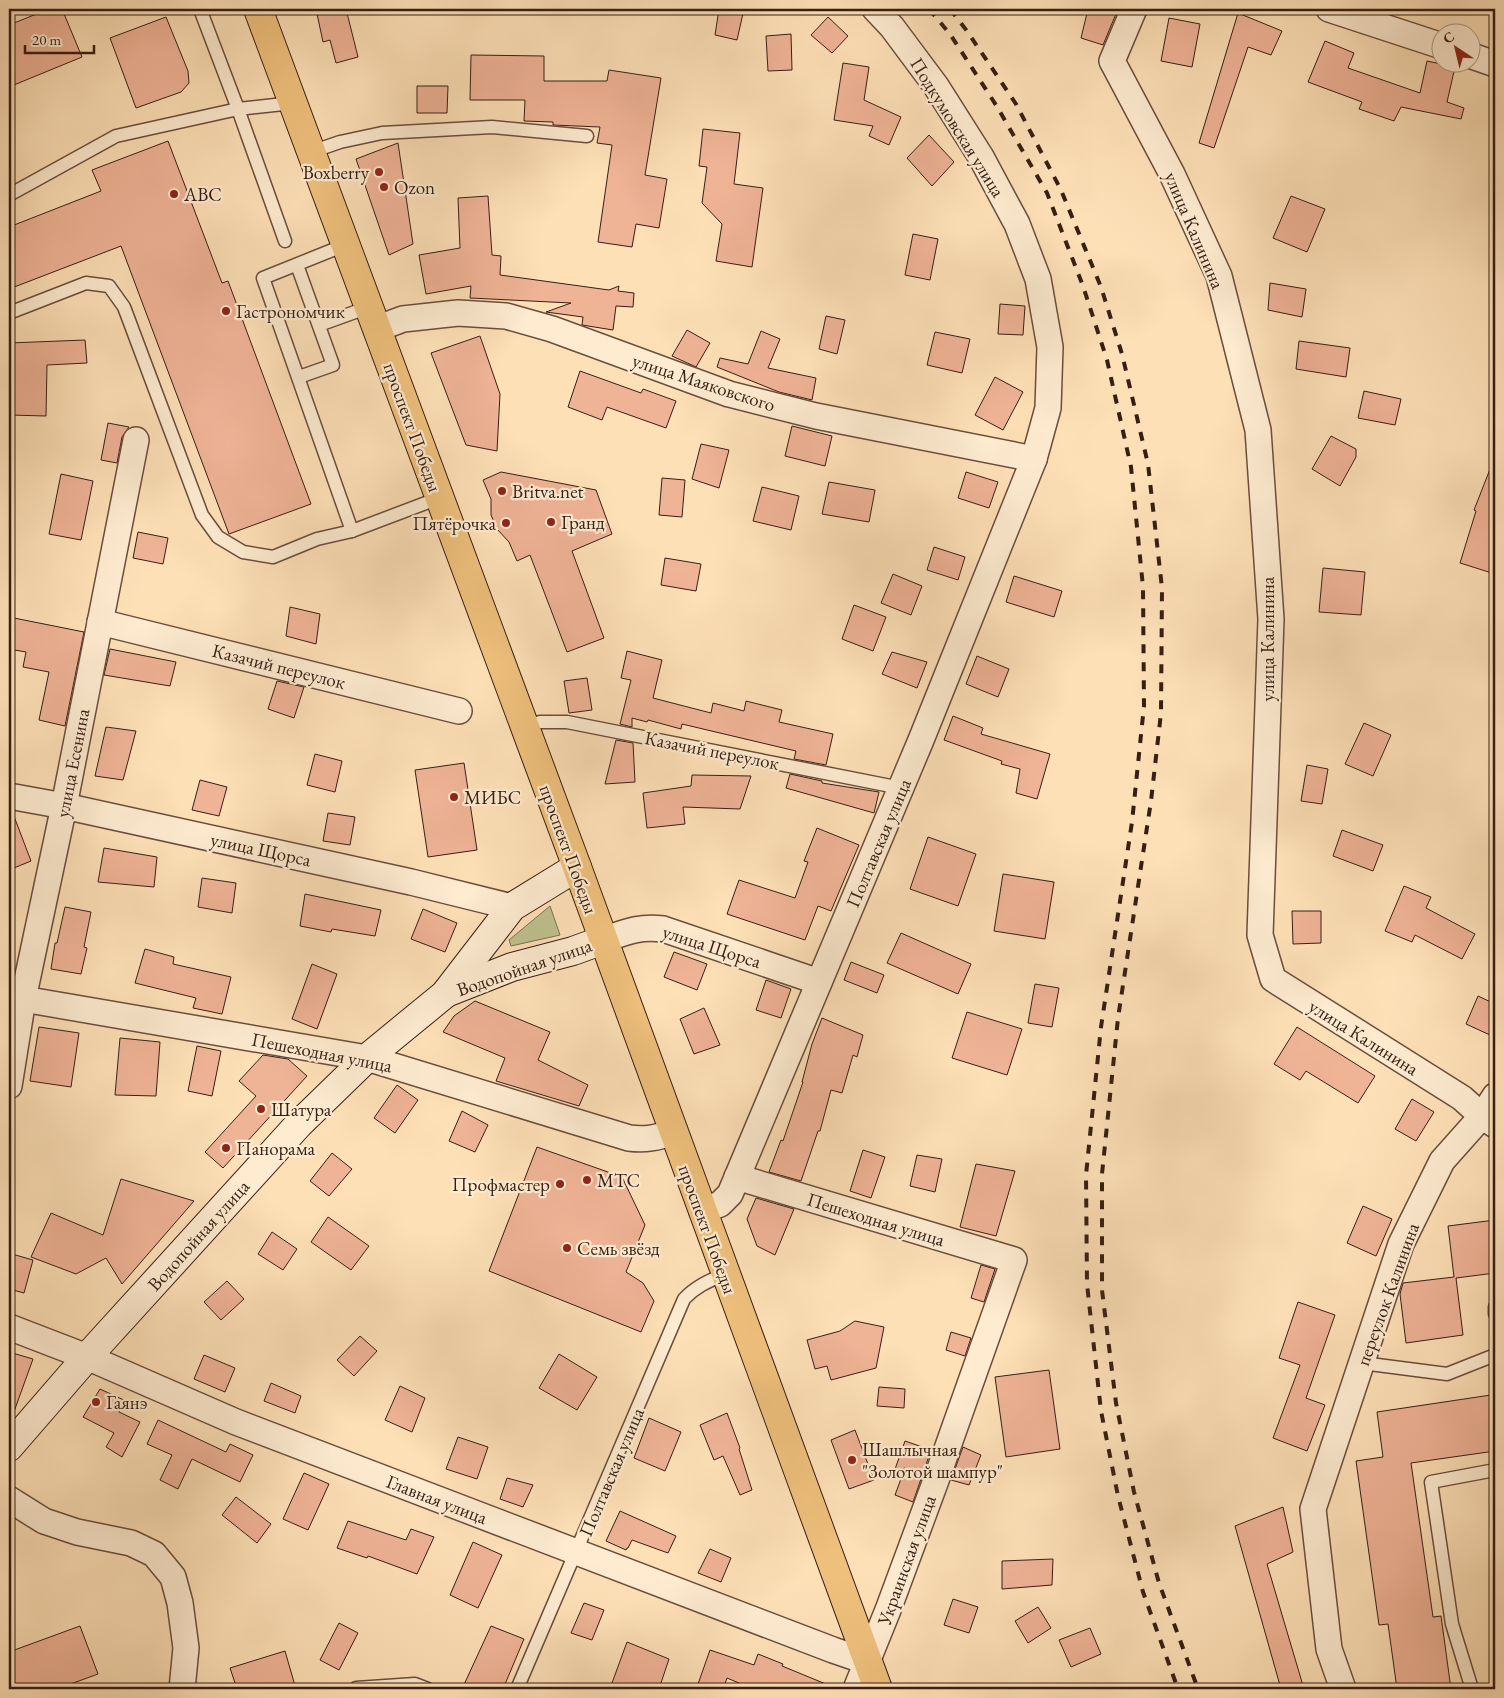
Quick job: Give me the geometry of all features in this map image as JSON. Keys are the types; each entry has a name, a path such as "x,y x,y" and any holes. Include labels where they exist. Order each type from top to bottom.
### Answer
{"main road":[{"name":"проспект Победы","path":"258,9 577,867 878,1689"},
{"name":"Водопойная улица","path":"9,1447 87,1357 299,1124 367,1058 445,994 512,907 577,867"},
{"name":"Водопойная улица","path":"445,994 512,967 568,952 603,940"}],"street":[{"name":"Подкумовская улица","path":"875,9 892,27 930,79 981,157 1016,224 1038,279 1050,347 1048,408 1034,459"},
{"name":"улица Калинина","path":"1134,9 1112,61 1172,174 1219,276 1258,430 1271,619 1260,935 1273,979 1462,1098 1491,1112"},
{"path":"1329,9 1432,43"},
{"path":"1482,59 1495,64"},
{"name":"улица Маяковского","path":"372,318 403,319 458,313 506,316 552,329 729,394 816,416 1034,459"},
{"name":"улица Есенина","path":"9,1086 22,999 64,806 136,440"},
{"name":"Полтавская улица","path":"702,1212 720,1204 730,1194 901,788 1034,459"},
{"name":"Казачий переулок","path":"100,622 459,711"},
{"name":"улица Щорса","path":"9,796 64,806 411,882 512,907"},
{"name":"улица Щорса","path":"603,940 647,927 664,929 819,982"},
{"name":"Пешеходная улица","path":"22,999 367,1058 629,1138 645,1140 658,1138 673,1132"},
{"name":"переулок Калинина","path":"1343,1689 1329,1649 1313,1509 1401,1244 1442,1160 1491,1112"},
{"name":"Пешеходная улица","path":"737,1177 1014,1260"},
{"name":"Украинская улица","path":"856,1689 868,1662 935,1483 1014,1260"},
{"name":"Главная улица","path":"9,1327 87,1357 236,1422 826,1648 868,1662"},
{"path":"9,1499 44,1520 78,1532 131,1543 154,1554 172,1578 180,1603 186,1648 182,1689"}],"lane":[{"path":"200,9 285,241"},
{"path":"9,195 116,136 238,110 293,103"},
{"path":"311,152 340,142 382,133 492,127 587,136"},
{"path":"345,245 263,278 352,530"},
{"path":"297,265 333,365 299,377"},
{"path":"9,313 86,283 109,286 124,307 202,515 218,537 243,552 273,558 317,540 352,530 439,498"},
{"path":"319,326 372,318"},
{"name":"Казачий переулок","path":"524,728 540,722 567,722 901,788"},
{"name":"Полтавская улица","path":"517,1689 684,1299 700,1284 725,1274"},
{"path":"1362,1363 1447,1374 1495,1355"},
{"path":"1472,1689 1452,1624 1431,1482 1495,1470"},
{"path":"356,1688 415,1684 428,1689"}],"green space":[{"path":"550,906 560,935 511,946 509,940"}],"building":[{"path":"49,9 62,9 82,57 9,87 9,25"},
{"path":"316,9 346,9 358,57 336,63 330,40 323,42"},
{"path":"719,9 744,9 737,40 715,35"},
{"path":"1088,9 1118,9 1103,45 1081,38"},
{"path":"1238,13 1282,31 1271,55 1248,47 1214,148 1199,143"},
{"path":"166,17 188,71 189,83 181,92 136,108 110,38"},
{"path":"828,17 848,36 832,53 811,35"},
{"path":"1169,18 1200,24 1192,67 1161,61"},
{"path":"791,34 792,70 768,71 766,36"},
{"path":"1325,41 1354,53 1348,68 1420,93 1427,61 1432,62 1432,72 1454,72 1447,102 1464,108 1461,119 1401,107 1394,121 1359,109 1362,102 1308,82"},
{"path":"471,55 544,56 544,81 607,81 609,70 661,78 645,175 667,179 659,228 636,224 632,247 598,242 612,145 597,143 600,127 553,125 553,122 524,121 525,100 470,100"},
{"path":"843,63 869,67 864,100 901,117 889,145 869,136 873,126 834,120"},
{"path":"417,86 448,86 447,113 417,113"},
{"path":"703,129 740,133 734,184 763,188 752,267 716,261 722,224 702,203 707,167 699,166"},
{"path":"929,135 954,162 932,186 907,158"},
{"path":"168,141 222,283 228,281 311,504 229,534 121,246 9,289 9,227 101,191 92,170"},
{"path":"398,143 413,244 389,255 356,159"},
{"path":"488,196 492,255 501,256 500,275 609,290 619,286 618,291 634,293 633,307 616,306 613,330 582,325 583,317 546,312 571,303 470,298 471,286 426,294 419,255 460,248 458,198"},
{"path":"1291,196 1325,209 1307,252 1273,238"},
{"path":"913,234 938,239 930,280 905,275"},
{"path":"1270,283 1306,289 1302,317 1268,310"},
{"path":"1000,304 1025,306 1023,335 998,334"},
{"path":"826,316 845,320 837,354 819,349"},
{"path":"687,330 710,343 696,367 672,356"},
{"path":"761,331 780,339 768,368 816,378 812,400 779,392 717,367 720,358 748,364"},
{"path":"935,332 970,339 962,373 927,365"},
{"path":"480,336 500,394 497,451 466,445 431,353"},
{"path":"85,340 87,363 47,365 46,416 9,415 9,343"},
{"path":"1299,341 1350,348 1346,377 1296,369"},
{"path":"580,371 641,393 643,389 676,401 666,428 607,407 602,420 568,407"},
{"path":"995,377 1023,392 1003,430 975,415"},
{"path":"1364,391 1401,399 1395,425 1358,418"},
{"path":"108,423 129,427 122,437 117,463 101,460"},
{"path":"792,426 832,436 825,466 785,456"},
{"path":"1331,436 1356,449 1356,457 1340,486 1312,469"},
{"path":"701,444 729,450 719,488 692,479"},
{"path":"1494,459 1495,574 1460,563 1476,511 1474,510"},
{"name":"Гранд","path":"501,472 596,490 612,534 572,551 604,638 567,652 530,555 517,561 509,542 497,529 491,515 491,499 483,480"},
{"path":"966,472 998,482 989,508 958,498"},
{"path":"61,474 93,481 81,540 49,534"},
{"path":"662,478 685,480 682,517 659,515"},
{"path":"829,482 875,490 869,522 822,514"},
{"path":"762,487 799,496 791,530 753,521"},
{"path":"138,532 168,538 163,564 133,558"},
{"path":"934,547 965,557 958,580 927,570"},
{"path":"665,558 701,564 696,591 661,585"},
{"path":"1323,568 1365,572 1361,615 1319,612"},
{"path":"893,574 922,586 911,615 881,603"},
{"path":"1014,576 1062,591 1054,617 1006,602"},
{"path":"854,605 886,617 873,651 842,639"},
{"path":"290,607 320,614 316,644 286,636"},
{"path":"9,617 84,632 65,726 39,720 49,672 23,667 26,652 9,649"},
{"path":"110,649 176,662 170,686 104,675"},
{"path":"627,651 662,660 653,698 711,713 713,703 744,711 746,701 782,710 779,722 833,734 826,765 794,759 796,751 682,724 681,729 648,720 647,722 632,718 632,727 620,724 631,680 621,678"},
{"path":"892,652 927,662 917,688 882,674"},
{"path":"977,656 1009,669 998,697 966,684"},
{"path":"587,678 592,710 569,713 564,681"},
{"path":"277,681 304,687 294,718 268,709"},
{"path":"953,716 983,728 981,734 1050,754 1037,799 1016,793 1020,769 1001,764 1002,761 944,740"},
{"path":"1364,723 1391,735 1373,776 1345,764"},
{"path":"106,727 136,731 123,780 95,776"},
{"path":"616,740 633,743 635,782 605,784"},
{"path":"315,754 342,761 335,792 307,785"},
{"path":"464,763 477,850 428,857 415,770"},
{"path":"1307,765 1328,769 1322,804 1301,801"},
{"path":"790,774 822,781 822,783 879,792 874,813 786,788"},
{"path":"692,775 751,776 740,809 683,807 685,824 647,828 643,793 691,786"},
{"path":"200,780 227,787 219,816 192,810"},
{"path":"9,811 12,811 31,861 9,870"},
{"path":"328,813 355,817 350,845 323,841"},
{"path":"817,828 859,845 831,911 818,906 805,940 727,914 739,880 795,898 808,862 804,861"},
{"path":"1342,830 1383,845 1373,871 1333,856"},
{"path":"928,837 976,854 958,906 910,889"},
{"path":"104,848 157,857 154,887 98,882"},
{"path":"1003,874 1054,882 1045,939 994,931"},
{"path":"202,878 236,883 232,913 198,907"},
{"path":"1404,886 1431,897 1426,908 1475,934 1462,959 1415,935 1412,942 1385,931"},
{"path":"305,894 381,910 375,936 332,929 331,932 300,926"},
{"path":"65,907 91,912 84,947 87,948 81,974 51,969 55,943 57,943"},
{"path":"423,909 457,923 445,952 411,939"},
{"path":"1292,911 1321,911 1321,943 1293,944"},
{"path":"901,933 971,964 958,994 887,963"},
{"path":"145,949 174,957 173,964 231,977 222,1014 193,1008 196,998 135,983"},
{"path":"674,952 707,964 697,990 664,977"},
{"path":"851,962 884,975 877,993 844,980"},
{"path":"312,964 337,974 317,1029 292,1019"},
{"path":"766,980 791,989 781,1018 756,1010"},
{"path":"1035,984 1059,988 1052,1027 1028,1023"},
{"path":"1478,996 1495,1004 1495,1024 1490,1035 1466,1024"},
{"path":"475,1001 550,1032 538,1060 588,1085 579,1106 496,1081 505,1058 443,1032 454,1016"},
{"path":"704,1008 720,1045 694,1054 680,1019"},
{"path":"967,1012 1022,1029 1007,1075 952,1058"},
{"path":"822,1018 863,1035 857,1057 853,1055 842,1093 831,1090 820,1131 818,1131 801,1181 769,1172 781,1140 783,1141 803,1082 812,1044"},
{"path":"39,1027 79,1033 71,1087 30,1081"},
{"path":"1297,1027 1375,1076 1358,1103 1306,1071 1300,1080 1274,1064"},
{"path":"120,1038 160,1042 156,1096 115,1095"},
{"path":"197,1046 221,1051 212,1096 188,1091"},
{"name":"Шатура","path":"263,1055 288,1059 307,1076 223,1168 205,1152 256,1096 239,1081"},
{"path":"397,1085 418,1100 395,1133 374,1118"},
{"path":"1412,1099 1434,1112 1416,1141 1395,1129"},
{"path":"462,1111 488,1125 475,1152 449,1141"},
{"name":"Семь звёзд","path":"537,1147 622,1177 645,1225 626,1272 643,1283 654,1301 641,1332 489,1271"},
{"path":"863,1150 885,1157 871,1198 850,1191"},
{"path":"332,1153 352,1169 329,1196 310,1181"},
{"path":"917,1155 942,1159 935,1192 910,1186"},
{"path":"976,1164 1015,1171 996,1236 960,1227"},
{"path":"121,1179 194,1201 122,1284 106,1258 76,1274 31,1257 51,1213 103,1235"},
{"path":"756,1198 794,1209 775,1255 757,1246 747,1219"},
{"path":"1363,1206 1392,1219 1376,1256 1347,1243"},
{"path":"328,1217 369,1246 351,1270 311,1242"},
{"path":"1495,1220 1495,1273 1456,1278 1463,1335 1406,1343 1400,1294 1403,1283 1454,1277 1448,1226"},
{"path":"272,1232 297,1249 283,1270 258,1254"},
{"path":"12,1254 33,1260 24,1293 9,1289 9,1266"},
{"path":"981,1265 995,1269 984,1302 971,1298"},
{"path":"227,1281 244,1299 221,1320 204,1302"},
{"path":"1298,1302 1335,1315 1306,1398 1325,1405 1307,1451 1273,1438 1300,1365 1279,1358"},
{"path":"855,1321 884,1327 876,1368 831,1380 827,1366 815,1369 807,1340 840,1331"},
{"path":"951,1332 971,1338 965,1356 946,1350"},
{"path":"360,1336 377,1351 354,1376 337,1360"},
{"path":"9,1352 33,1359 11,1420 9,1420"},
{"path":"559,1354 597,1377 577,1410 539,1388"},
{"path":"204,1355 235,1368 225,1392 194,1379"},
{"path":"1049,1370 1060,1449 1006,1457 995,1377"},
{"path":"271,1383 301,1396 295,1413 264,1401"},
{"path":"400,1386 425,1398 412,1432 385,1420"},
{"path":"879,1387 905,1389 904,1408 877,1406"},
{"path":"100,1389 126,1401 119,1412 140,1422 122,1457 106,1447 114,1433 83,1417"},
{"path":"1491,1395 1495,1422 1495,1451 1411,1463 1433,1617 1441,1616 1451,1689 1397,1689 1388,1624 1379,1625 1356,1461 1383,1457 1377,1412"},
{"path":"727,1413 740,1448 752,1490 740,1495 723,1456 714,1460 700,1425"},
{"path":"649,1418 681,1432 665,1471 634,1458"},
{"path":"158,1420 226,1452 230,1444 253,1455 240,1482 192,1459 178,1489 160,1480 172,1455 147,1444"},
{"name":"Шашлычная \"Золотой шампур\"","path":"855,1430 874,1480 849,1489 831,1440"},
{"path":"458,1437 488,1447 477,1479 446,1469"},
{"path":"905,1441 931,1450 913,1502 895,1495 905,1468 894,1472"},
{"path":"963,1447 981,1455 969,1485 951,1480"},
{"path":"304,1473 329,1484 308,1530 283,1519"},
{"path":"507,1478 533,1485 523,1507 500,1499"},
{"path":"236,1497 271,1524 257,1543 222,1515"},
{"path":"1283,1507 1293,1552 1267,1564 1304,1689 1281,1689 1235,1526"},
{"path":"620,1511 676,1536 668,1553 632,1540 626,1550 606,1541"},
{"path":"348,1521 406,1540 411,1529 434,1537 417,1574 368,1556 367,1558 337,1548"},
{"path":"473,1542 502,1555 478,1608 450,1595"},
{"path":"710,1549 731,1558 721,1582 698,1573"},
{"path":"1053,1559 1052,1585 1002,1589 1002,1561"},
{"path":"953,1599 978,1607 969,1633 944,1625"},
{"path":"584,1603 604,1610 592,1640 571,1633"},
{"path":"1038,1607 1051,1628 1028,1643 1015,1621"},
{"path":"339,1623 358,1633 339,1670 320,1660"},
{"path":"80,1626 98,1674 57,1689 9,1689 9,1652"},
{"path":"491,1626 524,1639 503,1689 462,1689"},
{"path":"1090,1628 1101,1654 1071,1667 1059,1640"},
{"path":"627,1642 669,1659 659,1689 628,1689 612,1683"},
{"path":"710,1650 754,1665 758,1654 838,1689 753,1689 727,1678 723,1689 712,1689 698,1684"},
{"path":"285,1651 296,1689 237,1689 230,1668"}],"railway":[{"path":"929,9 950,34 996,105 1047,193 1083,286 1107,360 1131,467 1143,587 1144,706 1132,822 1101,1027 1086,1175 1087,1284 1101,1411 1118,1496 1143,1592 1178,1689"},
{"path":"950,9 1016,104 1061,190 1101,287 1122,354 1148,464 1162,588 1161,713 1151,801 1118,1018 1102,1174 1102,1290 1116,1403 1134,1492 1159,1583 1198,1689"}],"place":[{"name":"Boxberry","path":"379,172"},
{"name":"Ozon","path":"384,187"},
{"name":"ABC","path":"174,194"},
{"name":"Гастрономчик","path":"226,311"},
{"name":"Britva.net","path":"502,491"},
{"name":"Гранд","path":"551,522"},
{"name":"Пятёрочка","path":"506,523"},
{"name":"МИБС","path":"454,797"},
{"name":"Шатура","path":"261,1109"},
{"name":"Панорама","path":"226,1148"},
{"name":"МТС","path":"587,1180"},
{"name":"Профмастер","path":"560,1184"},
{"name":"Семь звёзд","path":"567,1248"},
{"name":"Гаянэ","path":"96,1402"},
{"name":"Шашлычная \"Золотой шампур\"","path":"852,1460"}]}
